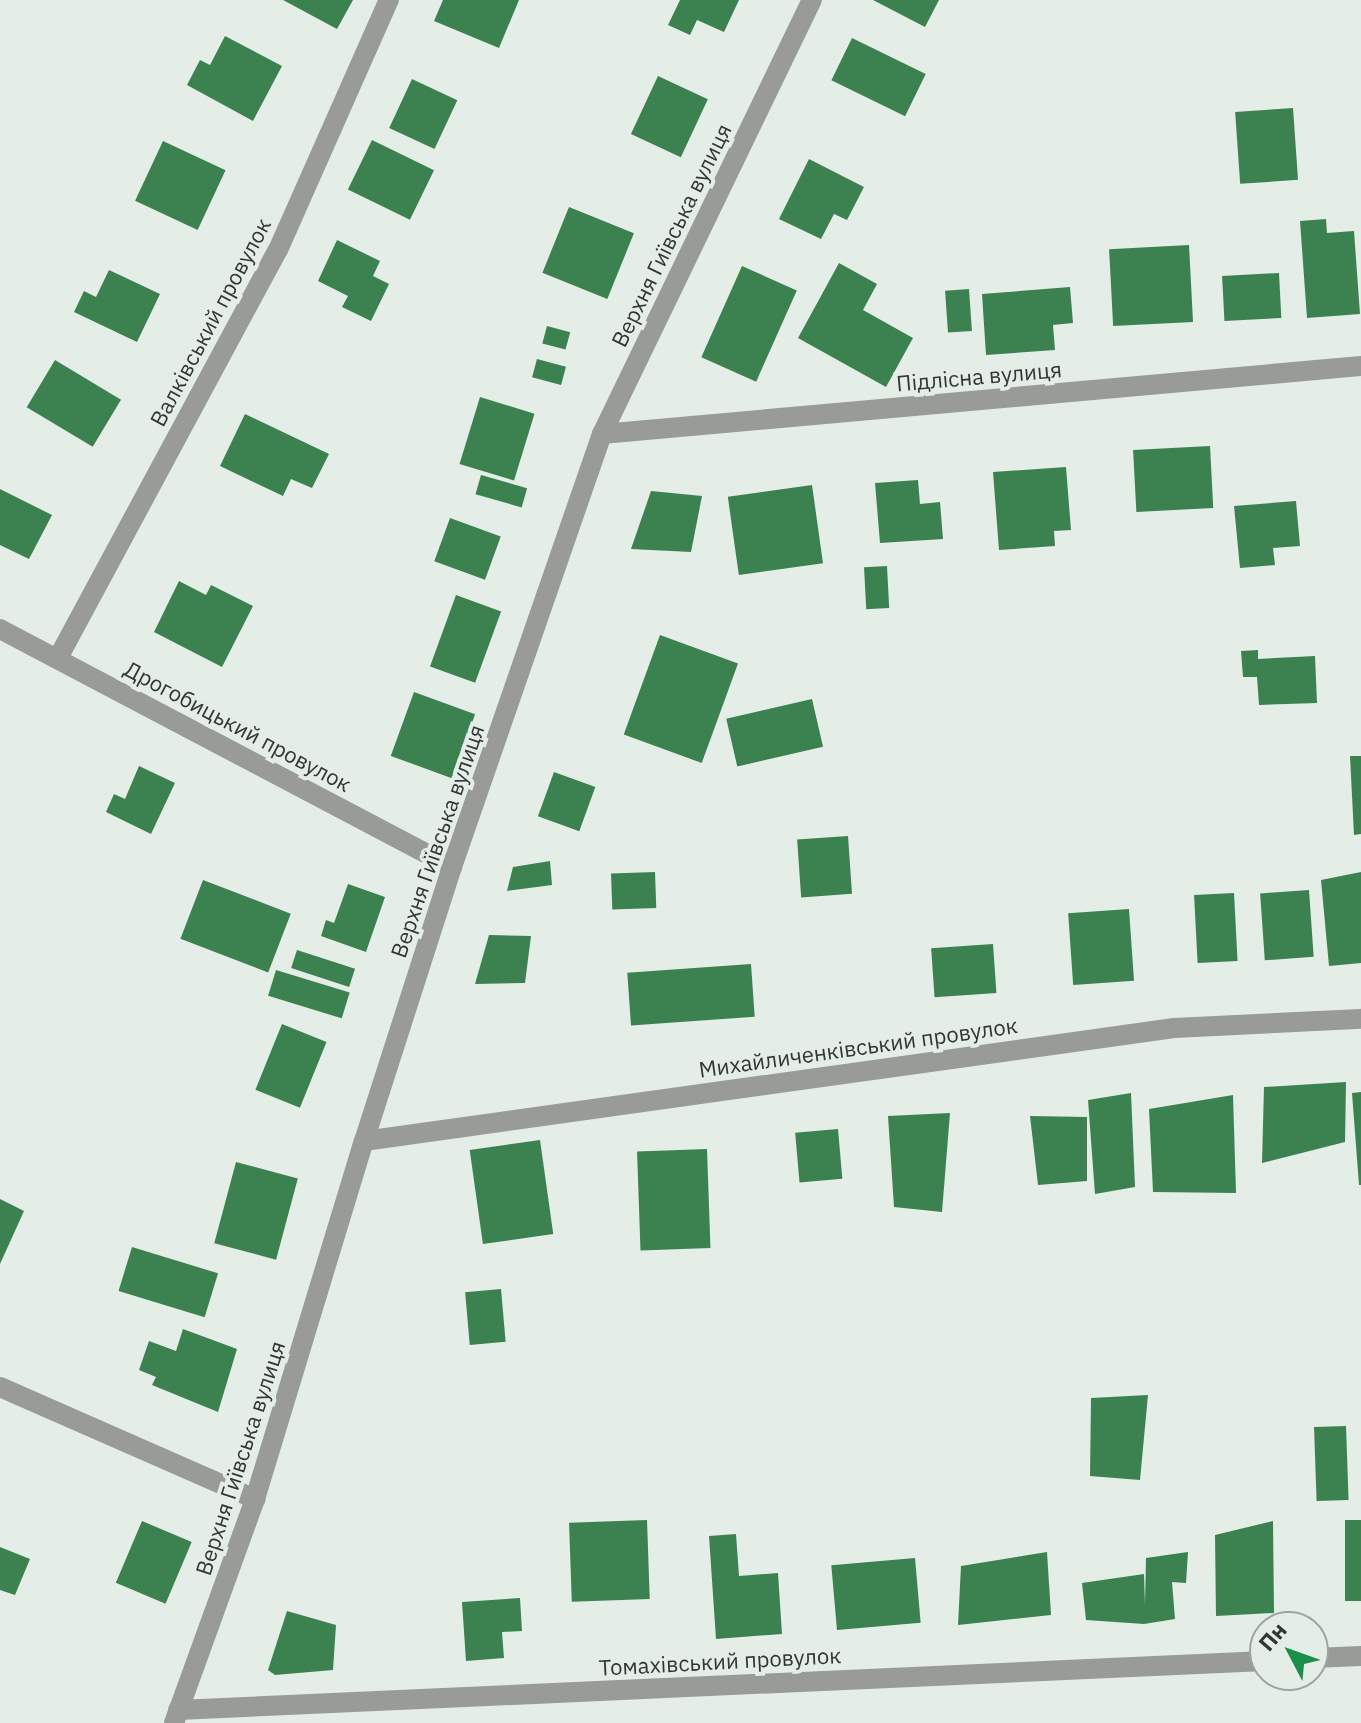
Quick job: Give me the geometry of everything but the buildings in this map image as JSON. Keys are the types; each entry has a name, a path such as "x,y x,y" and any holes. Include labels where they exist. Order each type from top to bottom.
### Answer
{"street":[{"name":"Валківський провулок","path":"58,658 278,250 389,0"},
{"name":"Верхня Гиївська вулиця","path":"176,1717 255,1499 364,1141 452,867 602,434 812,0"},
{"name":"Підлісна вулиця","path":"602,434 1361,366"},
{"name":"Дрогобицький провулок","path":"0,629 452,867"},
{"name":"Михайличенківський провулок","path":"364,1141 1174,1028 1361,1019"},
{"path":"0,1387 255,1499"},
{"path":"1329,1657 1361,1656"},
{"name":"Томахівський провулок","path":"176,1717 1249,1662"}]}
